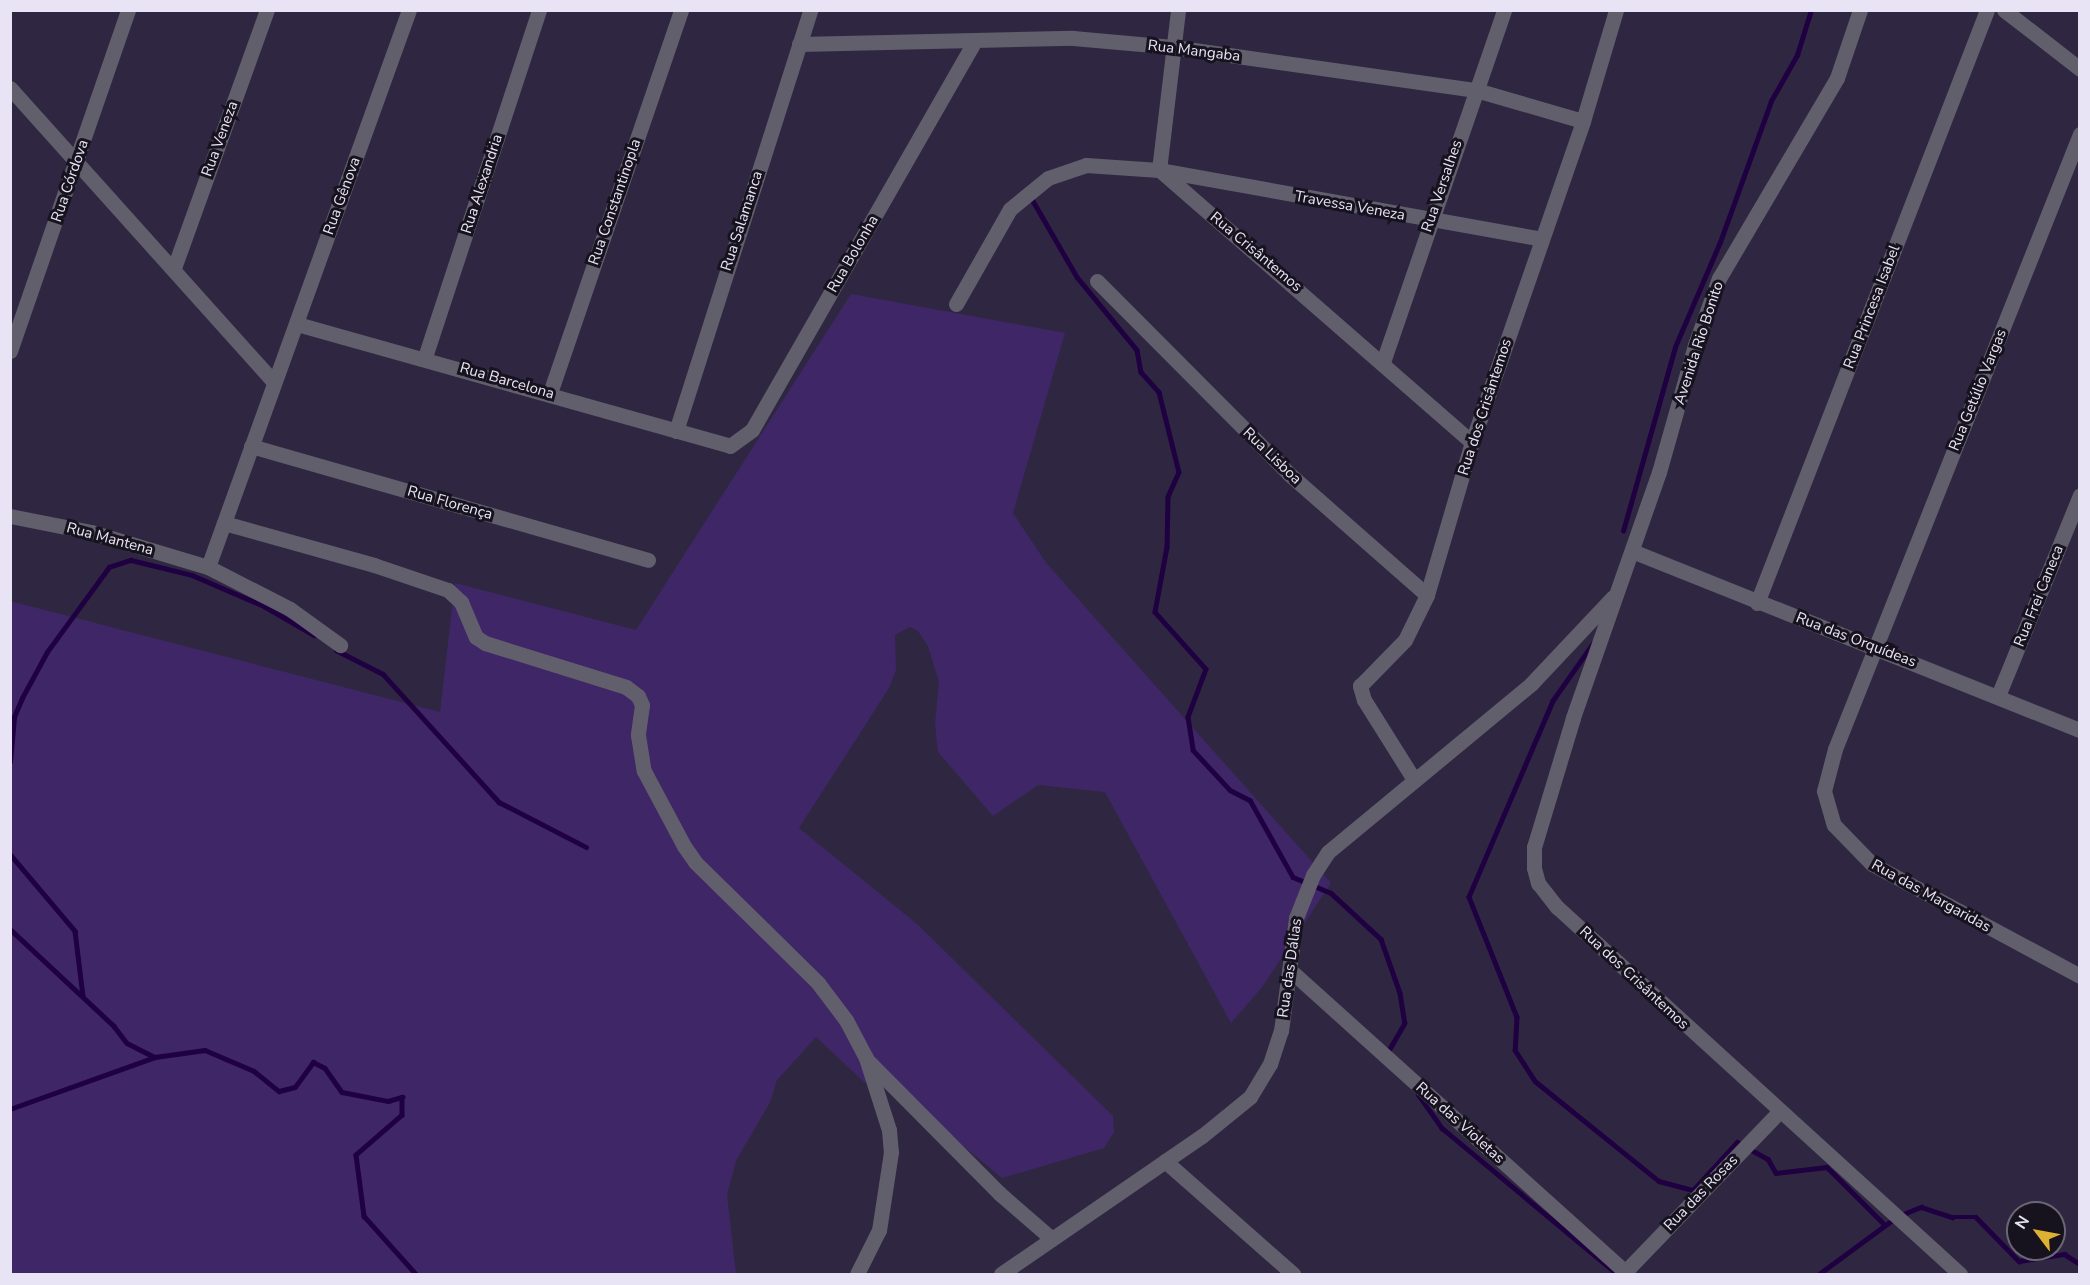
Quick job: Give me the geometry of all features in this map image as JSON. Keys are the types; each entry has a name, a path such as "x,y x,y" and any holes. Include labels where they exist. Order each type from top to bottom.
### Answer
{"street":[{"name":"Rua Córdova","path":"10,351 128,10"},
{"name":"Rua Veneza","path":"174,268 267,10"},
{"name":"Rua Gênova","path":"208,567 273,381 297,324 409,10"},
{"name":"Rua Alexandria","path":"425,357 539,10"},
{"name":"Rua Constantinopla","path":"550,393 681,10"},
{"name":"Rua Salamanca","path":"676,431 810,10"},
{"path":"1159,170 1178,10"},
{"name":"Rua Versalhes","path":"1383,362 1504,10"},
{"name":"Rua dos Crisântemos","path":"1413,778 1364,700 1360,686 1405,640 1426,595 1472,442 1583,121 1616,10"},
{"name":"Avenida Rio Bonito","path":"1618,591 1695,345 1719,278 1832,87 1860,10"},
{"name":"Rua Princesa Isabel","path":"1757,603 1987,10"},
{"path":"2004,10 2079,69"},
{"name":"Rua Mangaba","path":"799,44 1073,38 1173,47 1476,90 1583,121"},
{"name":"Rua Bolonha","path":"716,444 730,446 752,430 975,41"},
{"path":"10,88 174,268 273,381"},
{"name":"Rua Getúlio Vargas","path":"1877,646 2079,134"},
{"name":"Travessa Veneza","path":"956,304 995,230 1010,209 1038,184 1066,169 1086,165 1159,170 1541,239"},
{"name":"Rua Crisântemos","path":"1159,170 1383,362 1472,442"},
{"name":"Rua Lisboa","path":"1097,281 1288,472 1426,595"},
{"name":"Rua Barcelona","path":"297,324 425,357 716,444"},
{"name":"Rua Florença","path":"251,446 648,560"},
{"name":"Rua Frei Caneca","path":"1998,696 2079,495"},
{"name":"Rua Mantena","path":"10,516 91,532 208,567 290,609 340,645"},
{"path":"224,523 374,565 448,590 461,602 476,637 485,643 626,687 638,696 642,705 638,735 644,771 672,816 684,846 695,862 818,983 846,1020 866,1058 889,1130 891,1152 879,1230 857,1275"},
{"name":"Rua das Orquídeas","path":"1630,555 1877,646 2079,730"},
{"name":"Rua dos Crisântemos","path":"1618,591 1573,718 1534,847 1538,883 1557,907 1960,1275"},
{"name":"Rua das Dálias","path":"1001,1275 1233,1113 1262,1081 1281,1031 1291,971 1296,918 1313,874 1350,830 1531,684 1618,591"},
{"name":"Rua das Margaridas","path":"1877,646 1826,775 1825,806 1834,825 1872,864 2079,976"},
{"name":"Rua das Violetas","path":"1291,971 1625,1274"},
{"path":"866,1058 999,1193 1052,1239"},
{"name":"Rua das Rosas","path":"1625,1274 1780,1111"},
{"path":"1165,1161 1293,1275"}],"shaded area":[{"path":"851,294 1065,333 1013,513 1047,564 1331,883 1262,987 1231,1023 1105,792 1038,785 993,816 938,752 935,724 939,682 928,646 918,631 910,627 895,635 896,670 889,688 799,828 917,924 1113,1116 1114,1132 1104,1148 1002,1178 875,1073 865,1083 816,1037 777,1080 770,1102 736,1161 727,1195 736,1274 11,1274 10,601 440,712 455,583 636,630"}],"waterway":[{"path":"1623,531 1675,347 1720,242 1771,101 1797,55 1811,10"},
{"path":"1032,199 1077,277 1137,350 1141,372 1159,392 1179,472 1168,497 1167,547 1155,612 1206,669 1188,717 1193,750 1230,790 1250,800 1293,877 1331,893 1381,939 1400,993 1405,1023 1388,1053"},
{"path":"10,762 14,717 22,698 47,652 109,567 131,560 192,575 264,606 314,635"},
{"path":"1593,644 1553,701 1469,897 1517,1017 1515,1050 1535,1081 1659,1181 1693,1190 1737,1142 1768,1159 1776,1173 1827,1167 1885,1225"},
{"path":"336,650 383,674 499,802 586,847"},
{"path":"10,854 75,931 83,996"},
{"path":"10,929 114,1026 127,1043 155,1057"},
{"path":"10,1109 155,1057 205,1050 254,1071 279,1091 295,1087 313,1062 325,1068 342,1092 388,1101 402,1097 402,1115 356,1155 364,1216 416,1274"},
{"path":"1418,1094 1442,1128 1617,1274"},
{"path":"1901,1215 1921,1207 1952,1217 1976,1217 2019,1261 2064,1254 2080,1264"},
{"path":"1819,1274 1894,1219"}]}
